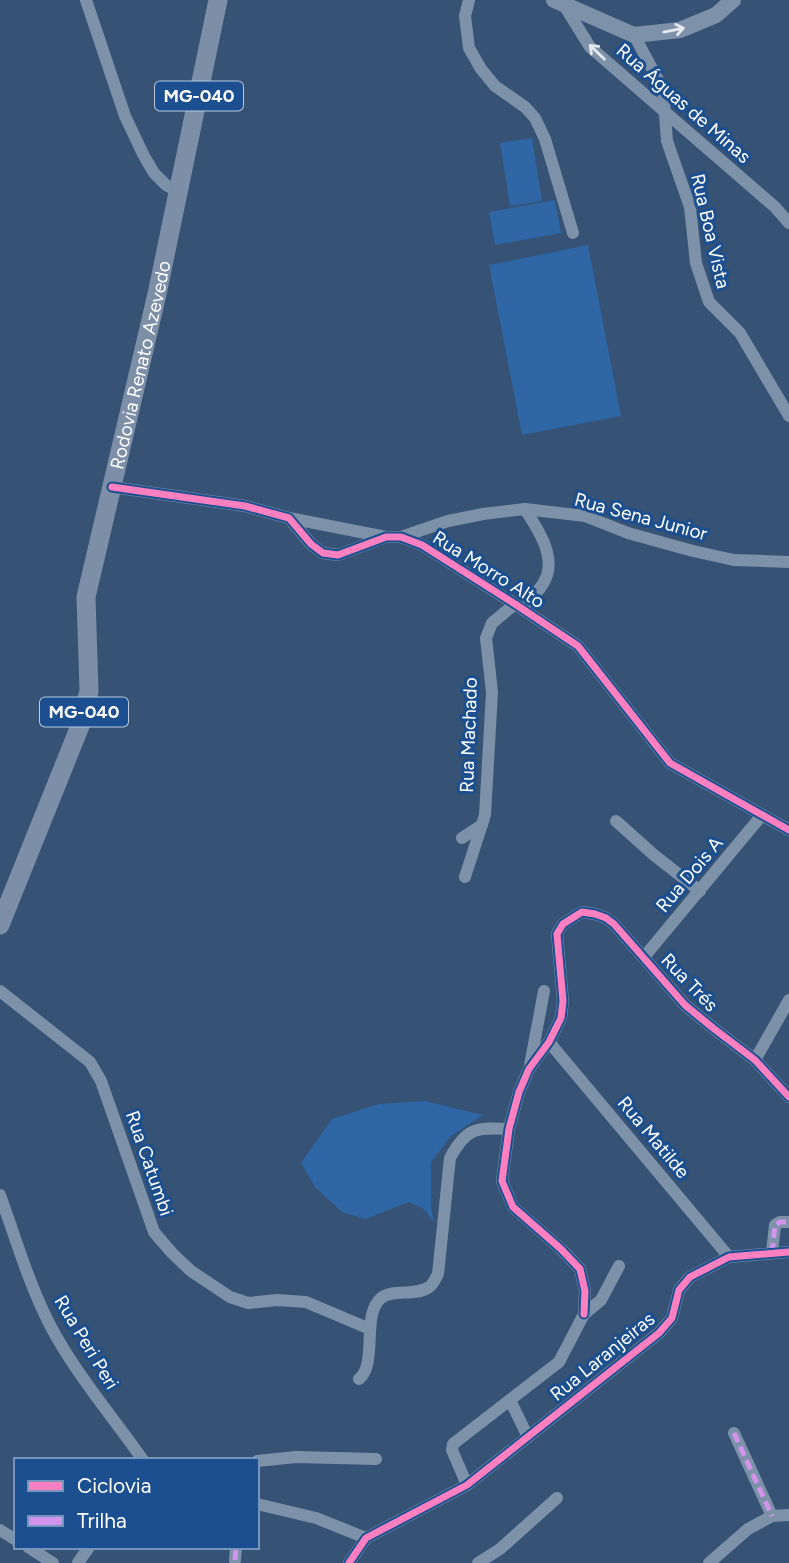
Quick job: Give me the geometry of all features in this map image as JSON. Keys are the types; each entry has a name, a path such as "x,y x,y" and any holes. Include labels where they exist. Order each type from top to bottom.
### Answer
{"main road":[{"name":"Rodovia Renato Azevedo","path":"0,925 80,726 89,691 86,597 179,192 218,0"}],"street":[{"path":"86,0 125,116 144,156 154,173 166,185 179,192"},
{"path":"469,0 465,16 469,48 495,86 525,107 535,118 545,139 573,233"},
{"path":"559,2 634,35 680,30 716,15 733,0"},
{"name":"Rua Águas de Minas","path":"559,2 590,47 775,207 789,223"},
{"name":"Rua Boa Vista","path":"634,35 663,89 667,141 690,207 696,264 709,302 740,333 789,416"},
{"path":"112,487 245,506 289,518 386,537"},
{"name":"Rua Sena Junior","path":"401,537 448,521 525,509 585,516 628,533 734,560 789,562"},
{"name":"Rua Machado","path":"465,877 485,815 492,692 486,638 492,623 519,606 540,588 548,572 547,546 525,509"},
{"name":"Rua Morro Alto","path":"289,518 311,544 323,553 338,555 386,537 401,537 422,545 578,646 670,763 789,830"},
{"name":"Rua Dois A","path":"644,957 762,814"},
{"path":"616,821 700,891"},
{"path":"462,838 482,825"},
{"name":"Rua Trés","path":"549,1042 561,1018 564,1001 557,934 563,924 582,912 595,914 614,924 685,1005 755,1060 789,1097"},
{"name":"Rua Catumbi","path":"0,991 90,1062 101,1081 154,1232 191,1271 230,1297 248,1303 277,1300 306,1302 370,1329"},
{"path":"544,991 529,1069 519,1092 509,1129 502,1181 513,1207 580,1269 584,1314"},
{"path":"755,1060 789,1000"},
{"path":"529,1069 549,1042"},
{"name":"Rua Matilde","path":"549,1042 729,1257"},
{"path":"359,1380 368,1366 370,1329 375,1306 391,1293 420,1291 430,1287 438,1274 450,1158 459,1142 474,1131 488,1127 509,1129"},
{"name":"Rua Peri Peri","path":"0,1195 32,1285 51,1326 89,1385 143,1458"},
{"path":"772,1253 775,1225 789,1222"},
{"name":"Rua Laranjeiras","path":"366,1538 467,1485 659,1333 672,1318 679,1290 690,1277 729,1257 789,1252"},
{"path":"467,1485 452,1450 453,1444 559,1362 584,1314 601,1300 619,1266"},
{"path":"510,1400 528,1437"},
{"path":"734,1433 772,1516"},
{"path":"259,1461 296,1457 376,1459"},
{"path":"478,1563 500,1549 557,1498"},
{"path":"259,1504 316,1517 366,1538 349,1563"},
{"path":"709,1563 748,1530 772,1516 789,1515"},
{"path":"31,1549 53,1563"}],"shaded area":[{"path":"532,138 542,201 510,206 500,143"},
{"path":"555,200 561,233 495,245 489,212"},
{"path":"588,245 621,416 522,435 489,265"},
{"path":"425,1101 483,1115 451,1136 431,1162 431,1206 434,1223 424,1209 409,1202 365,1219 342,1212 315,1187 301,1163 332,1119 379,1104"}],"marked path":[{"path":"772,1253 775,1225 789,1222"},
{"path":"734,1433 772,1516"},
{"path":"235,1560 236,1549"}],"cycle path":[{"path":"112,487 245,506 289,518 311,544 323,553 338,555 386,537 401,537 422,545 578,646 670,763 789,830"},
{"path":"584,1314 585,1291 580,1269 513,1207 502,1181 509,1129 519,1092 529,1069 549,1042 561,1018 563,1001 557,934 563,924 582,912 606,918 614,924 685,1005 755,1060 789,1097"},
{"path":"349,1563 366,1538 467,1485 659,1333 672,1318 679,1290 690,1277 729,1257 789,1252"}]}
